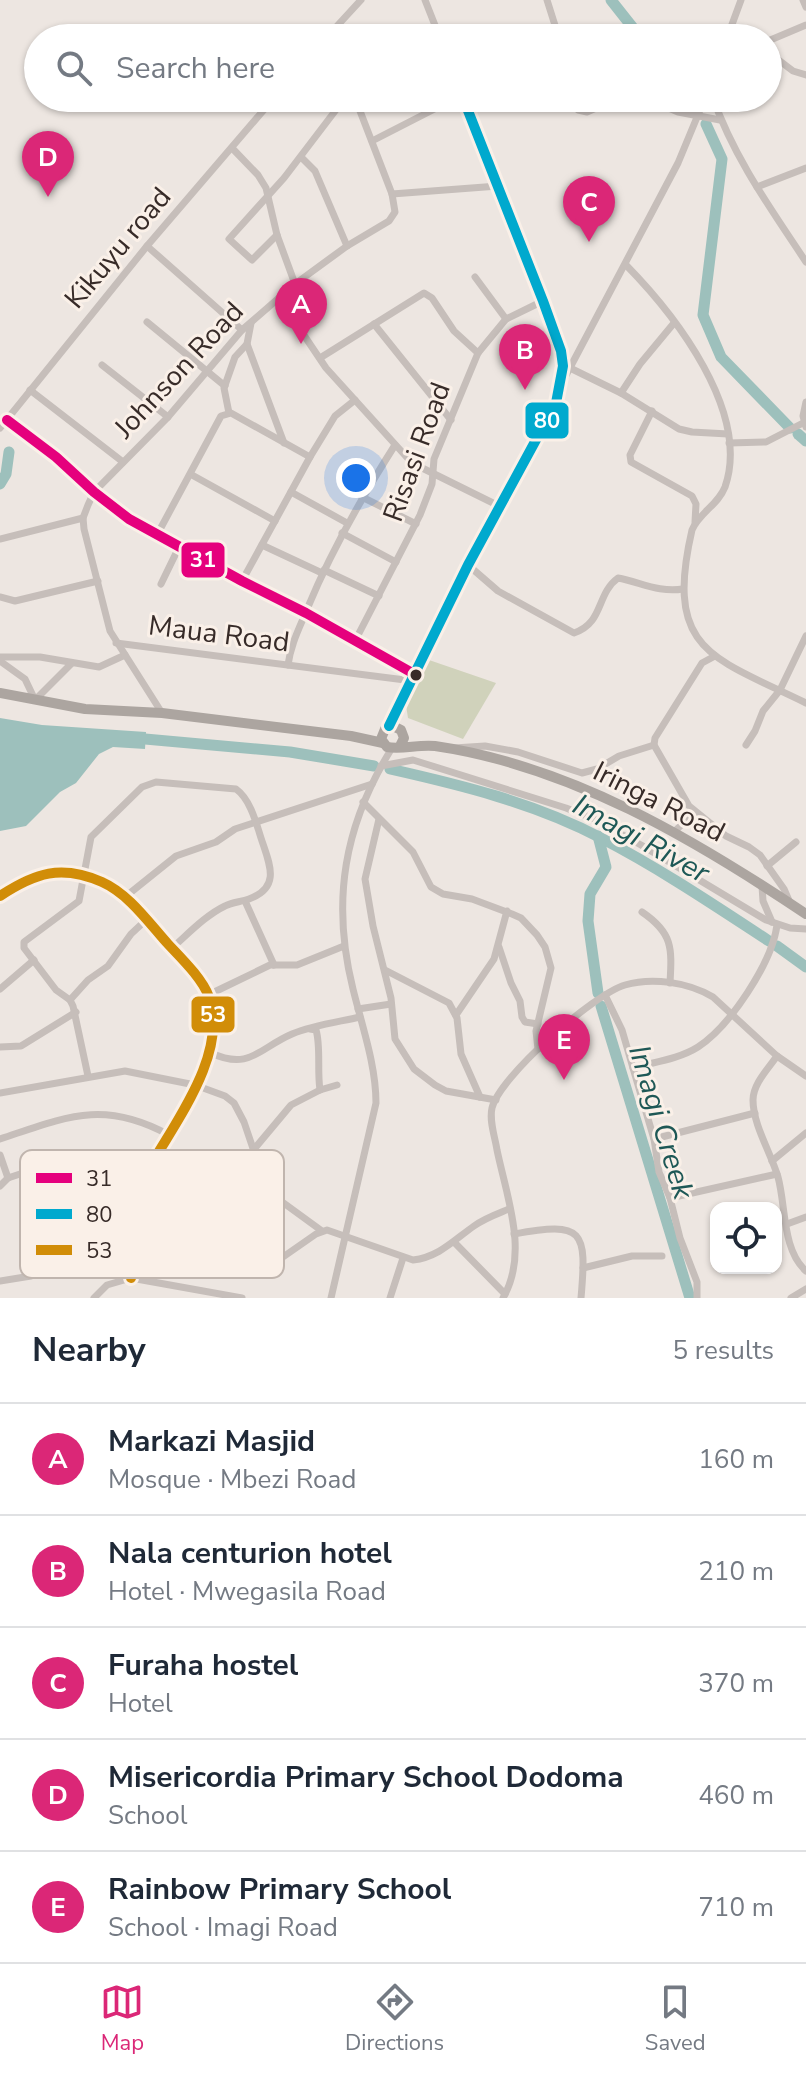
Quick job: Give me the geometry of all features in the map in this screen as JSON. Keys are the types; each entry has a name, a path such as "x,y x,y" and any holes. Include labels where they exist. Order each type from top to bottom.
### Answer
{"highway":[{"path":"0,693 85,709 162,713 351,736 390,745 433,746"},
{"path":"351,736 387,728 433,746"},
{"path":"387,728 381,735 390,745"},
{"path":"390,745 402,732"},
{"name":"Iringa Road","path":"433,746 527,770 577,787 675,831 806,914"}],"street":[{"path":"339,24 361,0"},
{"path":"425,0 434,24"},
{"path":"547,0 555,24"},
{"path":"732,24 741,0"},
{"path":"803,0 806,7"},
{"path":"782,35 806,25"},
{"path":"782,64 806,75"},
{"name":"Kikuyu road","path":"0,428 147,246 262,112"},
{"path":"277,235 252,260 229,239 268,197 335,112"},
{"path":"361,112 392,194 498,186"},
{"path":"372,141 429,112"},
{"path":"387,728 468,565 556,403 561,385 561,351 469,112"},
{"path":"686,112 720,120"},
{"path":"561,385 678,163 700,112"},
{"path":"718,112 757,187 806,262"},
{"path":"232,148 266,188 277,235 295,284"},
{"path":"301,157 315,171 347,246"},
{"path":"757,187 806,168"},
{"name":"Johnson Road","path":"94,492 168,417 242,330 295,284 347,246 389,221 395,212 392,194"},
{"path":"147,246 242,330"},
{"path":"626,265 674,323 720,402 728,434 729,466 724,488 714,504 695,522"},
{"path":"475,277 506,319"},
{"path":"320,358 419,295 428,294 454,331 478,353"},
{"path":"279,298 320,358 416,466 501,507"},
{"name":"Risasi Road","path":"355,641 430,493 434,459 478,353 506,319 543,301"},
{"path":"147,322 225,386"},
{"path":"251,323 247,344 284,443"},
{"path":"621,393 674,323"},
{"path":"374,324 451,420"},
{"path":"229,413 225,386 235,357 247,344"},
{"path":"102,365 168,417"},
{"path":"570,368 621,393 685,431 728,434"},
{"path":"30,390 123,462"},
{"path":"242,581 335,416 355,400"},
{"path":"729,443 766,442 805,425 803,410 806,402"},
{"path":"652,411 630,455 631,462 692,496 696,504 683,589 690,627 715,656 731,668 806,703"},
{"path":"157,535 192,475 221,416 229,413 310,457"},
{"path":"7,420 129,519 306,613 414,678"},
{"name":"Maua Road","path":"288,665 297,629 323,571 347,523 395,445"},
{"path":"192,475 275,521"},
{"path":"94,492 83,518 110,631 162,713"},
{"path":"291,492 347,523"},
{"path":"362,497 416,524"},
{"path":"0,539 83,518"},
{"path":"342,533 396,562"},
{"path":"262,545 379,596"},
{"path":"161,584 179,547"},
{"path":"468,565 498,591 574,633 590,625 610,586 618,578 648,587 683,589"},
{"path":"0,597 15,601 98,581"},
{"path":"746,745 763,711 780,690 806,636"},
{"name":"Maua Road","path":"116,643 275,665 414,678"},
{"path":"0,659 47,657 104,667 125,655"},
{"path":"715,656 702,663 655,738 654,745 689,806 726,836 760,855 790,903"},
{"path":"0,659 25,679 35,700 72,663"},
{"path":"399,709 402,732"},
{"path":"331,1298 376,1103 374,1075 344,946 344,868 354,824 390,745"},
{"path":"449,749 471,745 505,749 582,773 597,769 619,756 654,745"},
{"path":"381,766 413,760 513,789 580,813 775,924 806,929"},
{"path":"88,1076 76,1012 70,1000 56,990 24,948 24,942 79,901 91,837 148,784 231,787 244,797 256,823 271,877 264,891 245,901 222,907 172,948"},
{"path":"125,897 176,856 216,842 235,829 372,784"},
{"path":"363,802 418,858 431,887 443,894 472,899 507,911 529,925 545,947 551,968 538,1024 538,1049"},
{"path":"675,831 695,812"},
{"path":"379,819 365,879 385,970 395,1039 414,1069 446,1091 496,1100"},
{"path":"767,866 796,842"},
{"path":"0,896 23,880 40,874 82,875 105,883 125,897 172,948 208,995 214,1030 211,1053 159,1150"},
{"path":"633,1068 688,1052 733,1016 770,952 775,924 763,901 762,886"},
{"path":"245,901 274,965"},
{"path":"507,911 499,934 499,947 520,1001 522,1017 525,1022 538,1024"},
{"path":"642,912 664,930 670,944 670,983"},
{"path":"70,1000 88,980 108,966 131,934 146,920"},
{"path":"208,995 274,965 297,965 344,946"},
{"path":"455,1015 485,975 499,947"},
{"path":"0,989 34,960"},
{"path":"385,970 445,999 455,1015 461,1054 480,1097"},
{"path":"454,1242 504,1296 515,1270 514,1234 493,1128 492,1108 509,1080 538,1049 605,995 627,984 670,983 701,990 777,1056 806,1076"},
{"path":"605,995 622,1030 654,1139 659,1172 697,1282 697,1298"},
{"path":"211,1053 224,1059 249,1059 292,1034 391,1004"},
{"path":"0,1047 21,1046 76,1012"},
{"path":"309,1028 316,1030 318,1037 316,1070 320,1090"},
{"path":"777,1056 757,1084 753,1097 755,1113 777,1174 793,1253 806,1271"},
{"path":"0,1093 113,1072 135,1072 195,1085 225,1096 234,1103 252,1150"},
{"path":"255,1150 291,1105 337,1085"},
{"path":"0,1139 60,1120 97,1113 134,1118 169,1135"},
{"path":"654,1139 755,1113"},
{"path":"772,1161 806,1133"},
{"path":"0,1155 8,1178"},
{"path":"670,1198 777,1174"},
{"path":"0,1186 8,1178 20,1176"},
{"path":"284,1203 322,1231"},
{"path":"284,1256 327,1230 403,1258 425,1258 454,1242 476,1224 509,1209"},
{"path":"787,1224 806,1217"},
{"path":"514,1234 554,1227 569,1229 578,1236 582,1244 581,1298"},
{"path":"583,1268 632,1256 662,1256"},
{"path":"390,1298 403,1258"},
{"path":"0,1281 20,1278"},
{"path":"94,1298 107,1285 131,1278 242,1298"},
{"path":"791,1298 806,1289"}],"green space":[{"path":"429,660 496,683 463,739 408,718 406,705"}],"water":[{"path":"0,718 42,725 146,732 145,749 113,747 99,754 76,783 60,792 26,826 0,831"}],"waterway":[{"path":"611,0 630,24"},
{"path":"706,124 722,159 703,315 721,357 790,428"},
{"path":"798,434 806,441"},
{"path":"0,484 6,474 9,452"},
{"name":"Imagi River","path":"145,739 290,752 374,766"},
{"name":"Imagi River","path":"390,769 497,796 576,826 665,874 769,941"},
{"name":"Imagi Creek","path":"598,836 606,867 590,894 588,921 598,993"},
{"name":"Imagi River","path":"777,946 806,967"},
{"name":"Imagi Creek","path":"601,1006 690,1298"}],"transit line":[{"name":"80","path":"389,726 468,565 556,403 563,366 561,351 543,301 469,112"},
{"name":"31","path":"7,420 129,519 416,675"},
{"name":"53","path":"0,896 37,877 61,872 102,882 138,910 201,983 209,997 213,1017 208,1057 190,1098 159,1150"}],"place":[{"name":"Misericordia Primary School Dodoma","path":"48,197"},
{"name":"Furaha hostel","path":"589,242"},
{"name":"Markazi Masjid","path":"301,344"},
{"name":"Nala centurion hotel","path":"525,390"},
{"name":"Rainbow Primary School","path":"564,1080"}]}
